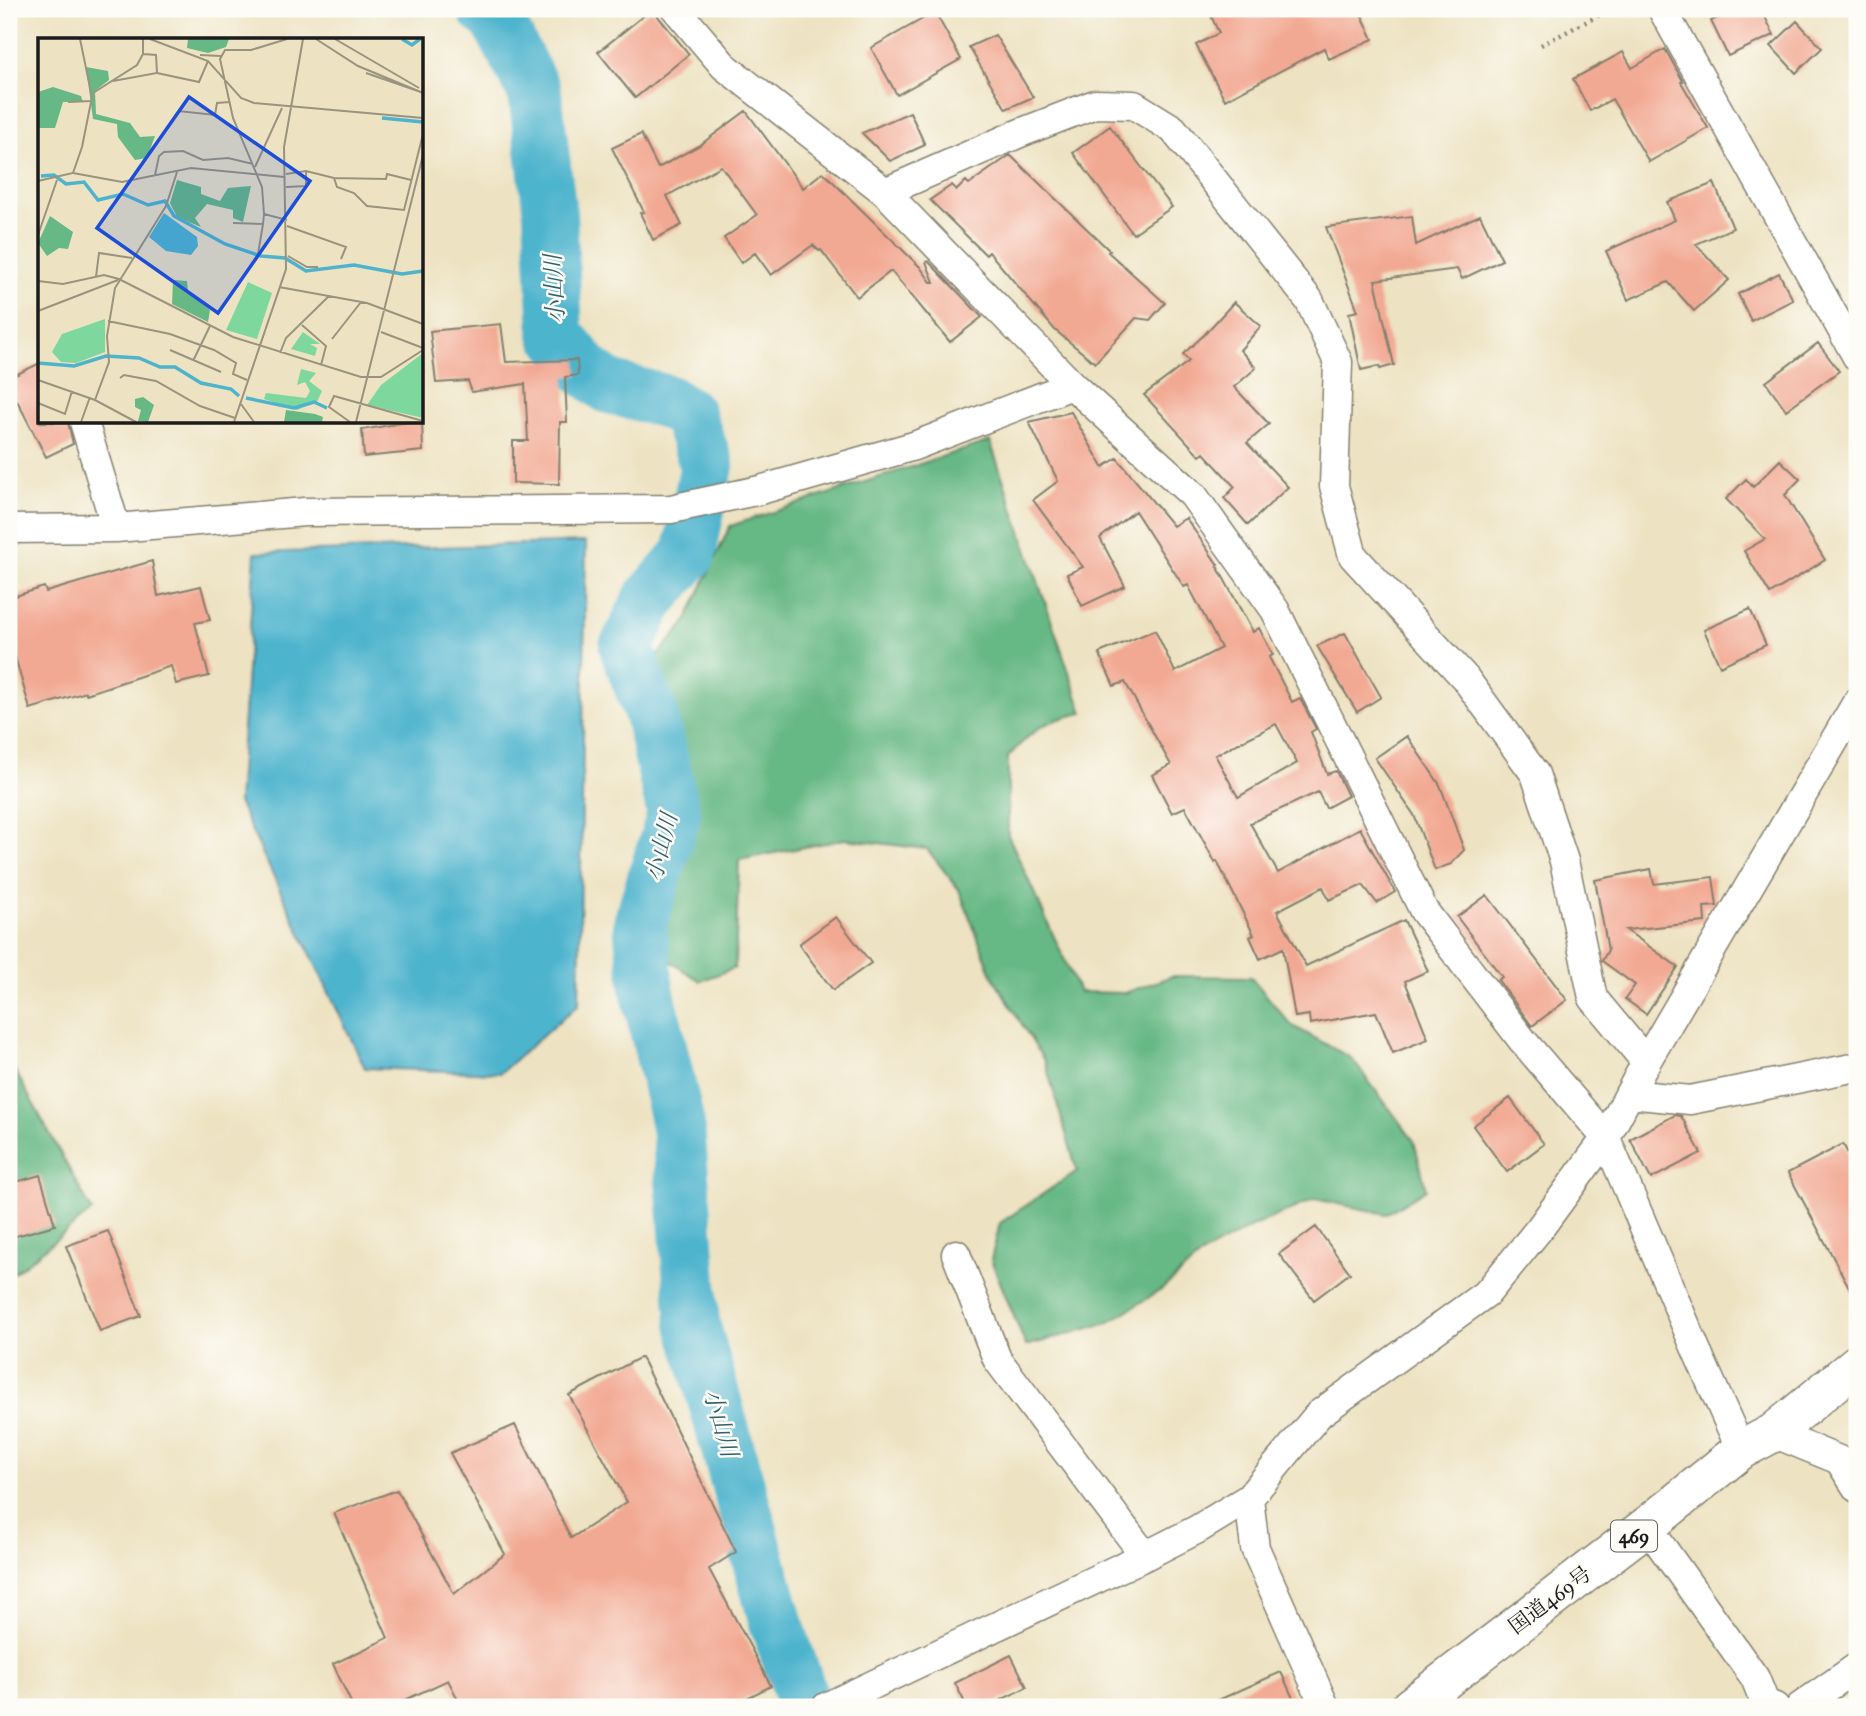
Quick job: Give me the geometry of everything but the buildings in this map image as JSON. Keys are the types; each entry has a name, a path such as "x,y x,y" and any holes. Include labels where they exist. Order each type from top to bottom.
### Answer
{"highway":[{"name":"国道469号","path":"1410,1707 1857,1364"}],"street":[{"path":"676,9 724,66 885,192 1072,386 1193,495 1275,610 1424,911 1523,1041 1606,1138 1695,1348 1757,1441 1839,1460 1857,1488"},
{"path":"1662,9 1857,357"},
{"path":"885,192 1020,133 1095,104 1134,105 1173,129 1309,299 1338,362 1334,486 1353,556 1465,678 1535,774 1564,860 1592,998 1646,1062"},
{"path":"9,529 116,528 305,512 678,507 734,496 914,446 1072,386"},
{"path":"85,424 116,528"},
{"path":"826,1707 1145,1556 1198,1529 1249,1498 1319,1414 1488,1292 1606,1138 1646,1062 1857,702"},
{"path":"1629,1094 1690,1100 1857,1067"},
{"path":"956,1254 997,1359 1145,1556"},
{"path":"1249,1498 1255,1548 1325,1707"},
{"path":"1647,1526 1755,1678 1765,1703 1775,1707"},
{"path":"1800,1707 1857,1667"}],"path":[{"path":"1541,45 1611,9"}],"green space":[{"path":"990,441 1083,713 1058,719 1041,727 1008,757 1008,835 1079,992 1125,993 1172,976 1251,977 1291,1025 1351,1058 1414,1141 1426,1189 1386,1214 1315,1199 1253,1226 1203,1254 1161,1290 1107,1323 1026,1346 991,1260 1000,1223 1077,1171 1045,1062 993,977 959,890 927,849 845,839 739,860 735,968 700,981 655,951 683,796 637,679 685,624 730,526"},
{"path":"13,1067 92,1211 9,1277 9,1070"}],"water":[{"path":"586,542 579,1004 500,1073 365,1068 238,802 255,553"}],"waterway":[{"name":"小山川","path":"484,9 496,18 535,93 550,214 556,334 587,371 609,387 668,402 688,414 707,465 689,554 650,599 626,647 651,714 674,814 640,924 647,989 678,1125 693,1323 776,1622 805,1707"}]}
